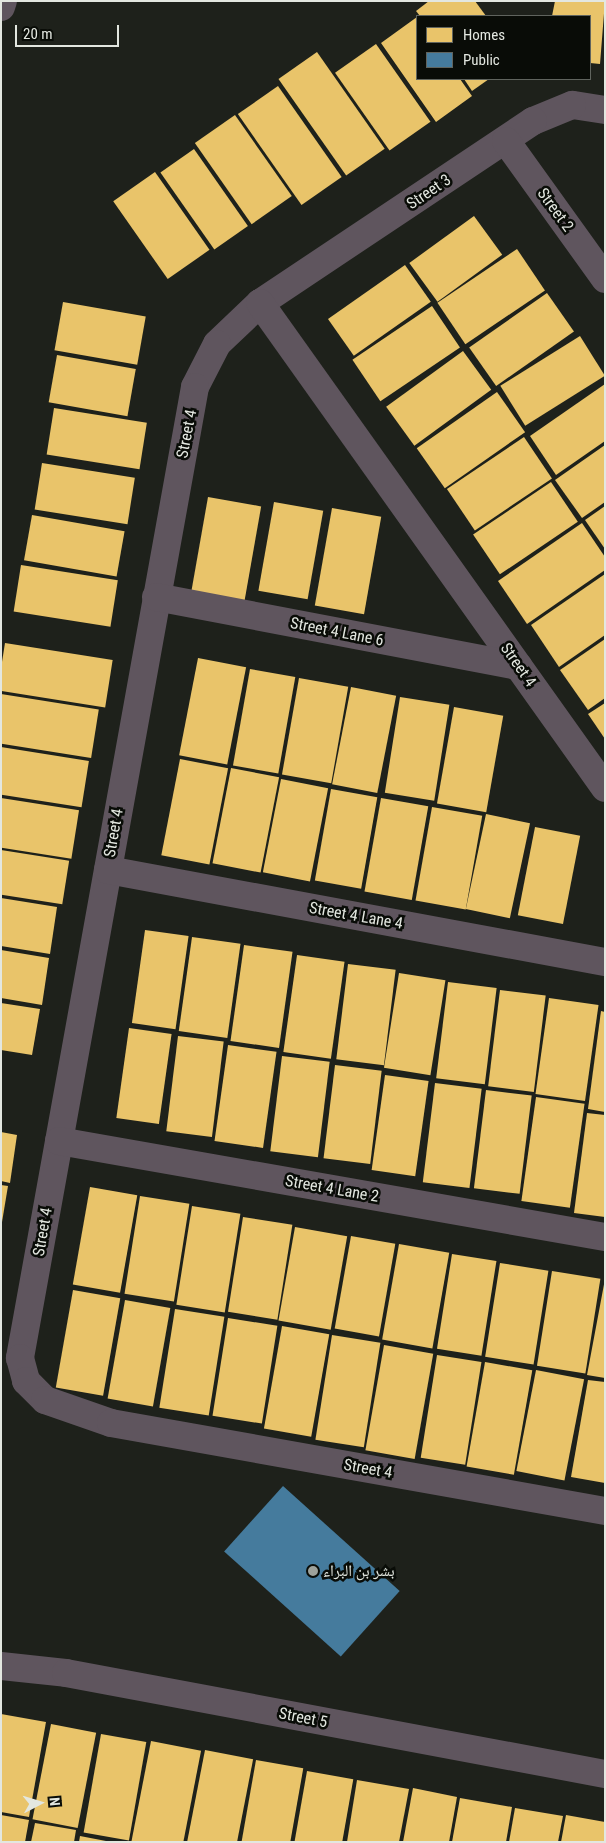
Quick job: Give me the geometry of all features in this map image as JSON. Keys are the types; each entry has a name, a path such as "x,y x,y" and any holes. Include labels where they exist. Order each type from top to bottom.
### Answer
{"street":[{"path":"1,7 3,1"},
{"name":"Street 3","path":"260,303 551,111 572,105 605,110"},
{"name":"Street 2","path":"506,141 605,279"},
{"name":"Street 4","path":"605,788 260,303 217,344 195,387 20,1358 26,1381 45,1400 111,1423 605,1511"},
{"name":"Street 4 Lane 6","path":"156,597 519,666"},
{"name":"Street 4 Lane 4","path":"108,870 605,962"},
{"name":"Street 4 Lane 2","path":"59,1141 605,1237"},
{"name":"Street 5","path":"1,1666 76,1675 605,1774"}],"building: Homes":[{"path":"429,1 475,1 485,15 419,15 416,11"},
{"path":"555,1 605,1 600,64 591,63 591,15 552,15"},
{"path":"416,18 416,80 461,80 472,96 436,122 381,43"},
{"path":"376,44 430,122 390,150 335,73"},
{"path":"317,52 385,149 346,176 278,79"},
{"path":"465,80 488,80 472,91"},
{"path":"278,86 342,177 302,205 238,114"},
{"path":"235,115 292,196 252,224 195,143"},
{"path":"194,149 248,226 214,250 160,173"},
{"path":"155,172 209,250 168,279 113,201"},
{"path":"474,216 502,255 437,302 409,263"},
{"path":"517,249 545,290 465,344 437,303"},
{"path":"405,265 431,302 354,356 328,319"},
{"path":"547,293 574,332 496,386 469,347"},
{"path":"63,302 146,317 137,365 54,350"},
{"path":"432,306 460,347 380,401 352,360"},
{"path":"580,336 605,376 525,426 500,386"},
{"path":"463,351 491,390 414,446 386,407"},
{"path":"57,355 136,369 127,416 49,402"},
{"path":"605,384 605,441 556,475 530,436"},
{"path":"497,392 525,432 445,488 417,448"},
{"path":"54,408 147,423 139,469 47,454"},
{"path":"524,437 552,478 475,530 447,489"},
{"path":"605,445 605,502 582,518 555,480"},
{"path":"42,463 135,478 127,524 35,509"},
{"path":"551,482 578,522 500,574 473,535"},
{"path":"208,497 261,506 245,601 191,592"},
{"path":"274,502 323,511 308,599 258,591"},
{"path":"605,506 605,549 585,520"},
{"path":"332,508 381,517 364,614 315,605"},
{"path":"32,515 125,531 117,577 24,560"},
{"path":"582,523 605,557 605,570 527,624 498,581"},
{"path":"21,565 118,580 110,627 14,611"},
{"path":"605,574 605,635 559,667 531,625"},
{"path":"605,639 605,698 588,710 560,670"},
{"path":"5,643 113,660 105,707 1,691 1,668"},
{"path":"198,658 246,667 227,765 179,755"},
{"path":"250,669 295,677 278,773 233,766"},
{"path":"299,678 348,687 331,783 282,775"},
{"path":"351,687 396,696 377,793 332,784"},
{"path":"1,694 99,709 91,758 1,744"},
{"path":"400,697 449,705 434,801 385,793"},
{"path":"605,703 605,739 588,714"},
{"path":"454,707 503,716 486,812 437,804"},
{"path":"1,747 89,761 82,807 1,795"},
{"path":"180,759 228,768 209,865 161,855"},
{"path":"231,768 279,777 261,873 212,863"},
{"path":"281,779 328,788 310,881 263,872"},
{"path":"331,789 377,797 361,889 315,881"},
{"path":"1,798 79,810 71,859 1,848"},
{"path":"381,798 428,806 412,900 365,892"},
{"path":"432,807 482,816 466,909 416,901"},
{"path":"486,814 530,823 510,918 466,909"},
{"path":"535,827 580,836 563,924 518,915"},
{"path":"1,850 69,861 62,904 1,895"},
{"path":"1,898 57,907 50,954 1,946"},
{"path":"145,930 189,936 175,1029 132,1023"},
{"path":"192,937 241,944 227,1038 179,1031"},
{"path":"244,945 293,952 279,1048 231,1041"},
{"path":"1,950 49,958 42,1005 1,998"},
{"path":"297,955 345,962 331,1059 283,1052"},
{"path":"348,964 396,970 384,1065 336,1059"},
{"path":"399,973 445,980 430,1075 384,1068"},
{"path":"448,982 497,988 485,1084 436,1078"},
{"path":"500,990 546,996 534,1092 488,1086"},
{"path":"549,998 599,1005 585,1101 536,1094"},
{"path":"1,1003 40,1009 32,1055 1,1050"},
{"path":"601,1011 605,1012 605,1112 588,1109"},
{"path":"129,1028 172,1034 159,1124 116,1118"},
{"path":"178,1036 224,1042 212,1137 166,1131"},
{"path":"228,1045 277,1052 263,1148 215,1141"},
{"path":"282,1056 330,1062 318,1157 270,1151"},
{"path":"335,1065 382,1071 370,1164 324,1158"},
{"path":"385,1075 429,1081 415,1176 372,1170"},
{"path":"435,1083 482,1089 469,1188 423,1182"},
{"path":"486,1090 532,1096 520,1194 474,1188"},
{"path":"536,1097 585,1104 570,1208 521,1201"},
{"path":"587,1113 605,1115 605,1217 574,1213"},
{"path":"1,1132 17,1135 10,1183 1,1181"},
{"path":"1,1185 8,1186 2,1222 1,1222"},
{"path":"90,1187 137,1195 120,1293 73,1284"},
{"path":"140,1196 189,1204 174,1302 125,1294"},
{"path":"192,1206 240,1214 225,1312 176,1305"},
{"path":"243,1217 292,1225 277,1320 228,1312"},
{"path":"295,1227 347,1236 331,1330 279,1321"},
{"path":"351,1236 395,1244 379,1336 335,1329"},
{"path":"399,1244 449,1253 432,1348 382,1340"},
{"path":"452,1254 496,1261 481,1356 437,1349"},
{"path":"500,1263 548,1271 534,1364 485,1357"},
{"path":"552,1271 600,1279 585,1373 537,1366"},
{"path":"605,1279 605,1378 587,1375"},
{"path":"73,1290 120,1298 103,1396 56,1387"},
{"path":"125,1300 170,1308 153,1406 108,1398"},
{"path":"175,1309 224,1317 209,1416 159,1408"},
{"path":"228,1318 277,1326 262,1424 213,1416"},
{"path":"282,1326 329,1334 311,1437 264,1428"},
{"path":"332,1335 380,1343 364,1447 315,1440"},
{"path":"384,1345 433,1354 415,1459 365,1450"},
{"path":"437,1355 481,1362 465,1465 421,1458"},
{"path":"485,1362 532,1370 514,1475 467,1466"},
{"path":"536,1370 584,1379 564,1480 516,1471"},
{"path":"588,1380 605,1382 605,1483 571,1477"},
{"path":"1,1714 46,1722 29,1817 1,1812"},
{"path":"51,1724 96,1733 78,1828 32,1819"},
{"path":"101,1734 146,1742 129,1840 84,1832"},
{"path":"151,1741 201,1751 183,1842 131,1842"},
{"path":"205,1750 253,1759 237,1842 187,1842"},
{"path":"256,1760 303,1768 290,1842 242,1842"},
{"path":"307,1771 353,1779 342,1842 294,1842"},
{"path":"357,1780 409,1789 399,1842 347,1842"},
{"path":"413,1788 457,1797 449,1842 403,1842"},
{"path":"460,1798 512,1807 506,1842 452,1842"},
{"path":"515,1808 563,1816 558,1842 509,1842"},
{"path":"1,1815 29,1820 25,1842 1,1842"},
{"path":"566,1815 605,1822 605,1842 561,1842"},
{"path":"35,1823 76,1830 74,1842 31,1842"},
{"path":"80,1836 106,1841 106,1842 79,1842"}],"building: Public":[{"name":"بشر بن البراء","path":"283,1486 400,1591 341,1656 224,1551"}],"place":[{"name":"بشر بن البراء","path":"313,1571"}]}
